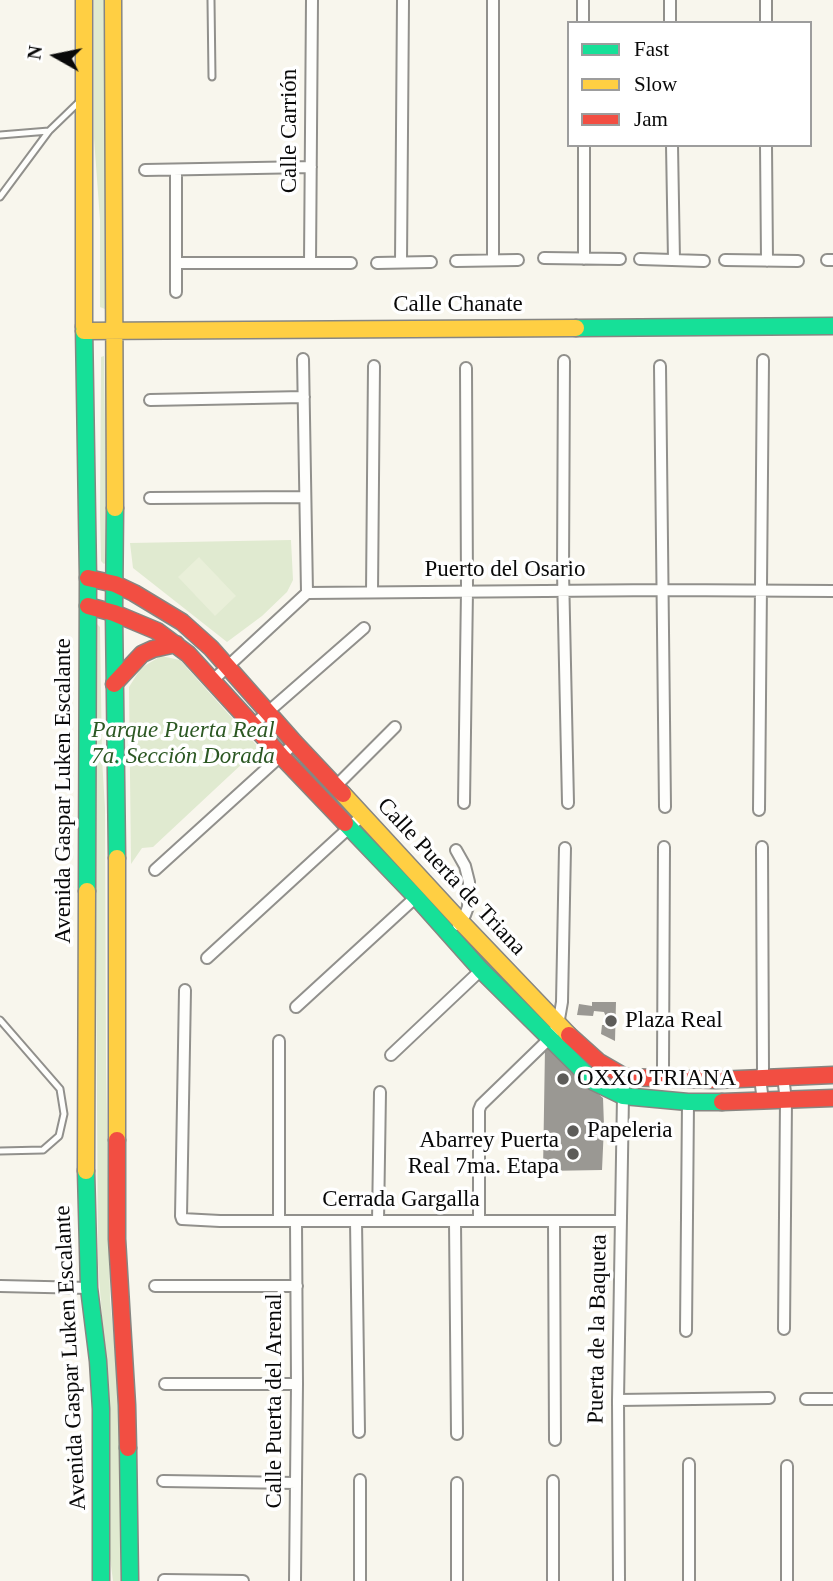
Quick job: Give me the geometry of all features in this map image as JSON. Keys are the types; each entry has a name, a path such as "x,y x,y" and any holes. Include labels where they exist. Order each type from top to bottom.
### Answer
{"street":[{"name":"Avenida Gaspar Luken Escalante","path":"84,0 84,331 88,578 86,1185 89,1288 101,1409 101,1581"},
{"path":"113,0 117,1239 127,1405 130,1581"},
{"name":"Calle Carrión","path":"310,263 312,0"},
{"path":"401,262 403,0"},
{"path":"493,0 493,260"},
{"path":"583,0 583,21"},
{"path":"670,0 670,21"},
{"path":"766,0 766,21"},
{"path":"584,147 584,258"},
{"path":"672,147 674,260"},
{"path":"766,147 767,261"},
{"path":"145,170 311,167"},
{"path":"176,170 176,292"},
{"path":"544,258 620,259"},
{"path":"640,259 704,261"},
{"path":"456,261 518,260"},
{"path":"725,261 798,261"},
{"path":"377,263 431,262"},
{"path":"177,263 351,263"},
{"name":"Calle Chanate","path":"84,331 833,326"},
{"path":"212,681 307,593 303,359"},
{"path":"759,810 762,360"},
{"path":"564,361 568,803"},
{"path":"372,592 374,366"},
{"path":"660,366 664,807"},
{"path":"464,803 466,368"},
{"path":"149,400 304,397"},
{"path":"150,498 304,497"},
{"name":"Calle Puerta de Triana","path":"88,578 115,584 134,593 166,611 198,635 461,922 558,1025 599,1062 625,1077 716,1080 833,1075"},
{"name":"Puerto del Osario","path":"307,593 467,590 833,592"},
{"name":"Calle Puerta de Triana","path":"88,606 114,613 157,631 188,654 481,970 594,1082 622,1096 688,1102 833,1098"},
{"path":"157,631 166,611"},
{"path":"253,726 365,628"},
{"path":"114,684 142,654 176,644"},
{"path":"337,786 395,727"},
{"path":"155,870 295,743"},
{"path":"207,958 363,815"},
{"path":"661,1079 664,847"},
{"path":"762,847 763,1070 760,1078 764,1101"},
{"path":"479,1221 481,1105 549,1040 558,1025 562,1002 565,848"},
{"path":"449,934 461,922 468,907 468,873 456,850"},
{"path":"296,1007 416,897"},
{"path":"391,1055 481,970"},
{"name":"Cerrada Gargalla","path":"185,990 182,1219 621,1221"},
{"path":"279,1041 279,1221"},
{"name":"Puerta de la Baqueta","path":"619,1581 618,1400 622,1096 625,1077"},
{"path":"783,1077 786,1100 784,1328"},
{"path":"378,1221 380,1092"},
{"path":"686,1331 688,1102"},
{"name":"Calle Puerta del Arenal","path":"295,1581 296,1221"},
{"path":"356,1221 359,1432"},
{"path":"554,1221 555,1440"},
{"path":"455,1222 457,1434"},
{"path":"0,1286 89,1288"},
{"path":"155,1286 296,1286"},
{"path":"165,1384 297,1384"},
{"path":"618,1400 769,1398"},
{"path":"806,1399 833,1399"},
{"path":"689,1464 689,1581"},
{"path":"787,1466 787,1581"},
{"path":"360,1480 360,1581"},
{"path":"163,1481 296,1483"},
{"path":"553,1481 553,1581"},
{"path":"457,1483 457,1581"},
{"path":"164,1580 243,1581"}],"lane":[{"path":"211,0 212,77"},
{"path":"0,197 49,131 84,98"},
{"path":"0,135 49,131"},
{"path":"0,1020 60,1089 64,1114 59,1136 43,1150 0,1151"}],"green space":[{"path":"94,0 105,0 105,309 100,307 100,220 94,138"},
{"path":"104,356 107,562 104,564 101,561 100,514 101,357"},
{"path":"291,540 293,580 287,592 262,616 227,642 133,568 130,543"},
{"path":"199,557 236,596 215,616 178,577"},
{"path":"97,624 100,627 105,808 110,1300 119,1386 121,1581 113,1581 110,1558 108,1396 98,1264 94,626"},
{"name":"Parque Puerta Real 7a. Sección Dorada","path":"161,656 180,660 259,748 153,847 142,848 131,864 129,687 141,668"}],"building":[{"name":"Plaza Real","path":"592,1002 616,1002 615,1041 601,1034 602,1025 605,1025 604,1012 594,1011 593,1016 577,1015 579,1004 592,1006"},
{"path":"550,1047 603,1098 602,1170 543,1171 545,1048"}],"traffic: fast":[{"path":"576,328 833,326"},
{"path":"84,327 88,578 87,891"},
{"path":"115,508 117,858"},
{"path":"345,823 481,970 594,1082 623,1096 722,1102"},
{"path":"86,1171 89,1288 101,1409 101,1581"},
{"path":"128,1448 130,1581"}],"traffic: slow":[{"path":"84,0 84,327"},
{"path":"113,0 115,508"},
{"path":"84,331 576,328"},
{"path":"343,794 569,1035"},
{"path":"117,858 117,1140"},
{"path":"86,1171 87,891"}],"traffic: jam":[{"path":"88,578 115,584 182,622 211,648 343,794"},
{"path":"88,606 114,613 157,631 188,654 345,823"},
{"path":"114,684 142,654 176,644"},
{"path":"569,1035 599,1062 625,1077 716,1080 833,1075"},
{"path":"722,1102 833,1098"},
{"path":"117,1140 117,1239 128,1448"}],"place":[{"name":"Plaza Real","path":"611,1021"},
{"name":"OXXO TRIANA","path":"563,1079"},
{"name":"Papeleria","path":"573,1131"},
{"name":"Abarrey Puerta Real 7ma. Etapa","path":"573,1154"}]}
